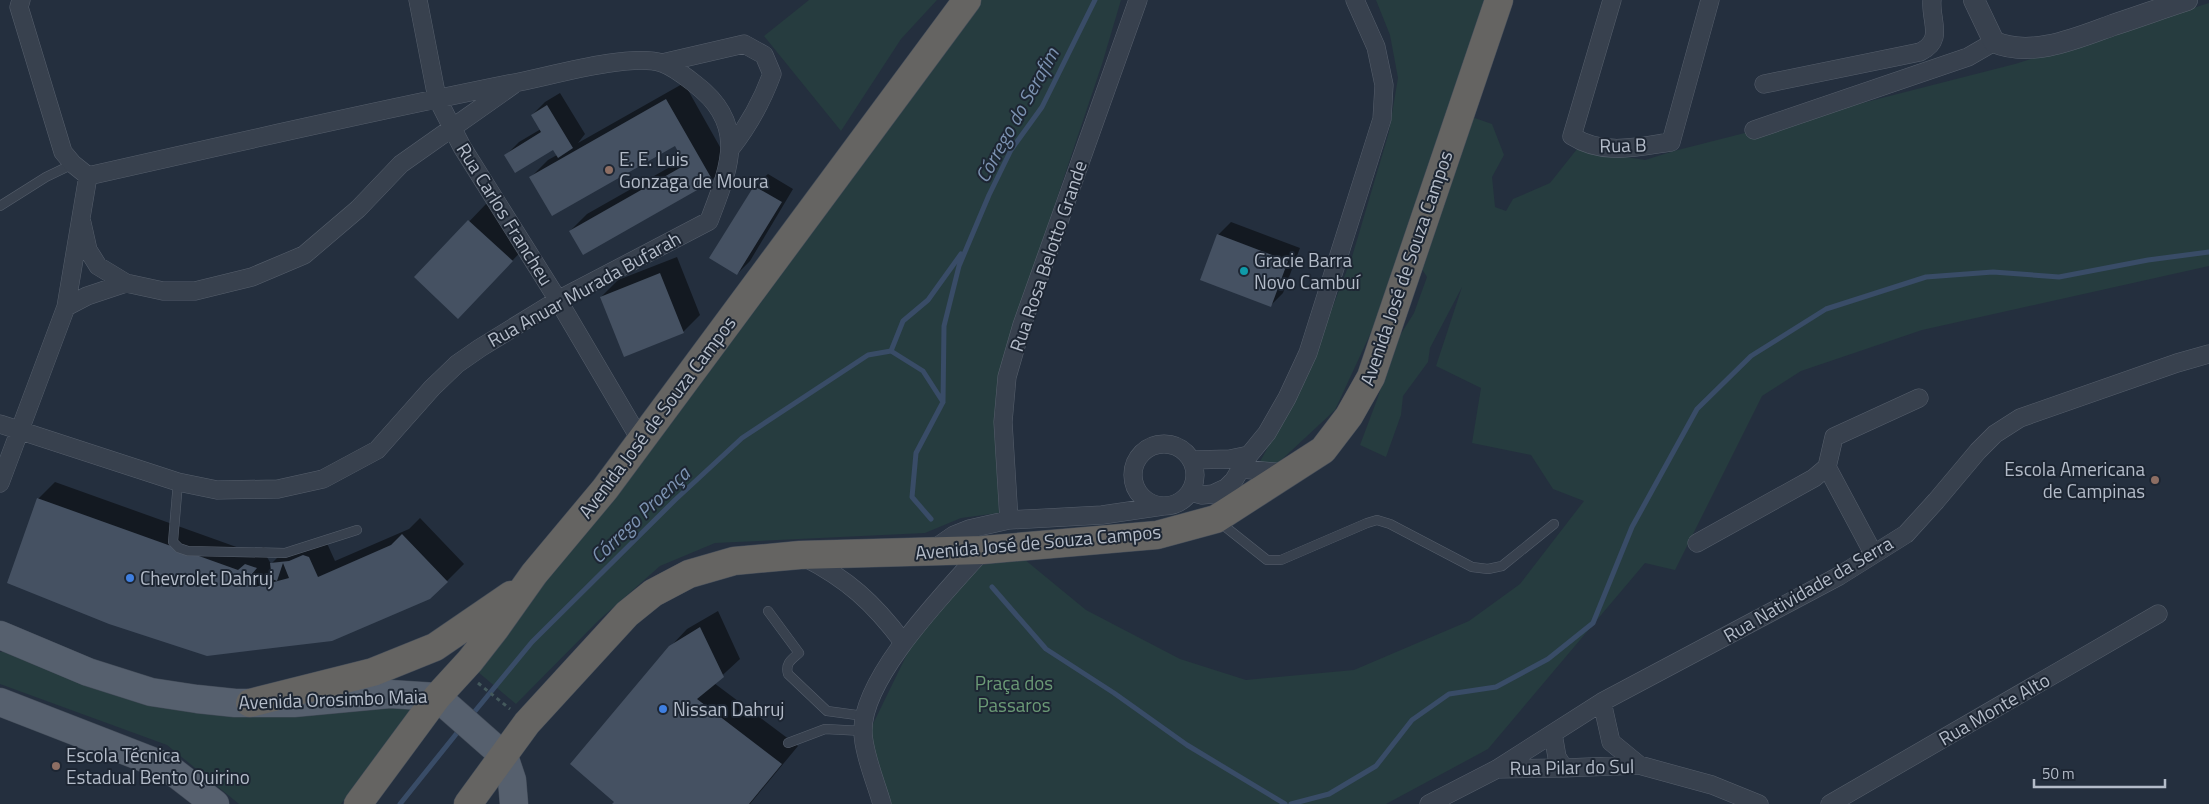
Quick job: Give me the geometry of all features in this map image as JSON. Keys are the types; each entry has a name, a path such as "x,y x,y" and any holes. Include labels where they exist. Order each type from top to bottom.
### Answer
{"highway":[{"name":"Avenida José de Souza Campos","path":"358,804 444,703 462,670 495,629 534,574 605,490 967,0"},
{"name":"Avenida José de Souza Campos","path":"468,804 527,723 627,614 653,592 689,574 734,561 800,555 982,550 1157,535 1216,519 1323,450 1349,416 1371,377 1499,0"},
{"path":"250,703 373,672 435,647 516,591 534,574"}],"main road":[{"name":"Avenida Orosimbo Maia","path":"3,638 88,672 151,692 197,699 250,703 294,703 390,694 444,703"},
{"path":"0,702 157,763 171,770 215,804"},
{"path":"444,703 504,756 512,780 514,804"}],"street":[{"path":"0,483 66,307 82,223 88,176 73,164 63,152 19,7 20,0"},
{"name":"Rua Carlos Francheu","path":"418,0 436,98 462,147 558,300 641,441"},
{"name":"Rua Rosa Belotto Grande","path":"1009,520 1003,422 1007,377 1022,325 1138,0"},
{"path":"1191,492 1202,495 1220,491 1230,484 1267,433 1287,398 1308,353 1382,119 1384,85 1376,47 1355,0"},
{"name":"Rua B","path":"1612,0 1572,136 1583,144 1598,149 1630,148 1671,142 1710,0"},
{"path":"1764,84 1920,52 1928,48 1933,42 1935,32 1931,9 1932,0"},
{"path":"1974,0 1994,42 2006,48 2019,49 2062,42 2187,0"},
{"path":"1754,130 1968,57 1994,42"},
{"path":"662,63 744,44 764,55 772,74 761,101 744,131 731,148"},
{"name":"Rua Anuar Murada Bufarah","path":"0,424 178,482 217,490 278,489 323,480 377,450 432,388 457,364 480,348 558,300 709,221 723,183 731,148 726,120 710,95 684,75 662,63 626,60 436,98 88,176"},
{"name":"Rua Anuar Murada Bufarah","path":"126,283 163,291 195,291 252,276 304,255 358,209 400,164 454,129 518,82"},
{"path":"82,223 88,250 98,266 126,283"},
{"path":"66,307 87,296 126,283"},
{"name":"Rua Natividade da Serra","path":"1429,804 1497,769 1602,702 1839,576 1906,534 1978,451 1995,434 2020,418 2177,363 2209,354"},
{"path":"1697,543 1814,478 1827,467 1834,438 1919,398"},
{"path":"931,552 954,535 968,529 1009,520 1102,515 1163,506 1174,504 1184,500 1191,492 1196,470 1192,460 1182,449 1172,444 1163,443 1152,446 1143,452 1134,468 1133,479 1140,494 1148,502 1163,506"},
{"path":"1192,460 1230,459 1287,473"},
{"path":"1827,467 1873,553"},
{"path":"1102,515 1140,494"},
{"path":"882,804 863,724 874,691 903,642 982,550"},
{"path":"800,555 822,566 865,597 881,612 903,642"},
{"name":"Rua Monte Alto","path":"1830,804 2158,614"},
{"path":"1602,702 1611,742 1639,764"},
{"path":"1553,734 1557,757 1564,768"},
{"name":"Rua Pilar do Sul","path":"1497,769 1639,764 1712,785 1759,804"}],"lane":[{"path":"0,206 46,176 73,164"},
{"path":"178,482 173,542 179,548 188,551 285,553 357,530"},
{"path":"1216,519 1267,560 1281,560 1377,520 1390,524 1472,567 1488,569 1502,566 1554,524"},
{"path":"768,611 800,653 788,662 786,668 788,674 827,711 863,724"},
{"path":"825,729 827,711"},
{"path":"788,743 825,729 863,724"}],"path":[{"path":"462,670 527,723"}],"green space":[{"path":"809,0 937,0 901,39 841,131 764,36"},
{"path":"967,0 1121,0 1102,64 1006,350 995,432 999,513 961,518 925,533 715,543 660,566 599,620 516,704 478,672"},
{"path":"1376,0 1486,0 1373,328 1335,410 1277,464 1257,467 1302,386 1352,257 1389,132 1398,78 1390,35"},
{"name":"Praça dos Passaros","path":"2209,3 2209,266 1922,330 1801,371 1762,396 1675,570 1645,563 1488,749 1386,804 891,804 869,732 912,644 975,566 1024,559 1086,610 1180,659 1246,680 1354,670 1469,621 1520,584 1584,501 1553,489 1531,455 1472,443 1481,388 1436,366 1462,287 1430,348 1428,362 1403,396 1401,415 1386,457 1360,445 1378,397 1392,348 1414,313 1427,277 1420,266 1469,116 1492,124 1504,155 1492,177 1495,207 1506,211 1513,199 1550,183 1577,149 1645,160 2015,64"},
{"path":"16,650 129,693 418,706 341,804 239,804 167,745 0,684 0,652"}],"building":[{"path":"666,99 713,181 583,255 569,231 685,165 675,146 552,216 529,177"},
{"path":"547,105 573,148 558,158 553,150 515,173 504,155 541,132 531,115"},
{"path":"754,186 782,202 737,275 709,258"},
{"path":"468,220 513,261 458,319 414,277"},
{"name":"Gracie Barra Novo Cambuí","path":"1217,234 1288,261 1271,307 1200,280"},
{"path":"660,273 684,333 624,357 600,297"},
{"name":"Chevrolet Dahruj","path":"37,498 238,570 245,564 257,568 251,575 254,581 257,581 255,587 289,578 283,563 277,581 272,579 270,563 289,561 303,555 309,557 318,577 391,545 402,534 448,582 430,599 332,641 207,656 109,624 7,583"},
{"name":"Nissan Dahruj","path":"700,627 724,677 697,699 782,764 749,804 612,804 614,802 570,764 669,646"}],"waterway":[{"name":"Córrego do Serafim","path":"931,519 912,497 916,453 943,402 944,326 959,266 989,195 1011,150 1042,107 1095,0"},
{"path":"1291,804 1329,794 1376,766 1412,720 1449,694 1496,687 1548,659 1593,623 1632,527 1697,409 1751,356 1826,309 1926,277 1993,272 2059,277 2148,260 2209,252"},
{"name":"Córrego do Serafim","path":"891,351 903,321 928,300 961,254"},
{"name":"Córrego Proença","path":"471,716 532,642 675,500 742,438 868,355 891,351 923,371 943,402"},
{"path":"992,587 1046,649 1114,693 1187,745 1285,804"},
{"name":"Córrego Proença","path":"400,804 461,728"}],"place":[{"name":"E. E. Luis Gonzaga de Moura","path":"609,170"},
{"name":"Gracie Barra Novo Cambuí","path":"1244,271"},
{"name":"Escola Americana de Campinas","path":"2155,480"},
{"name":"Chevrolet Dahruj","path":"130,578"},
{"name":"Nissan Dahruj","path":"663,709"},
{"name":"Escola Técnica Estadual Bento Quirino","path":"56,766"}]}
